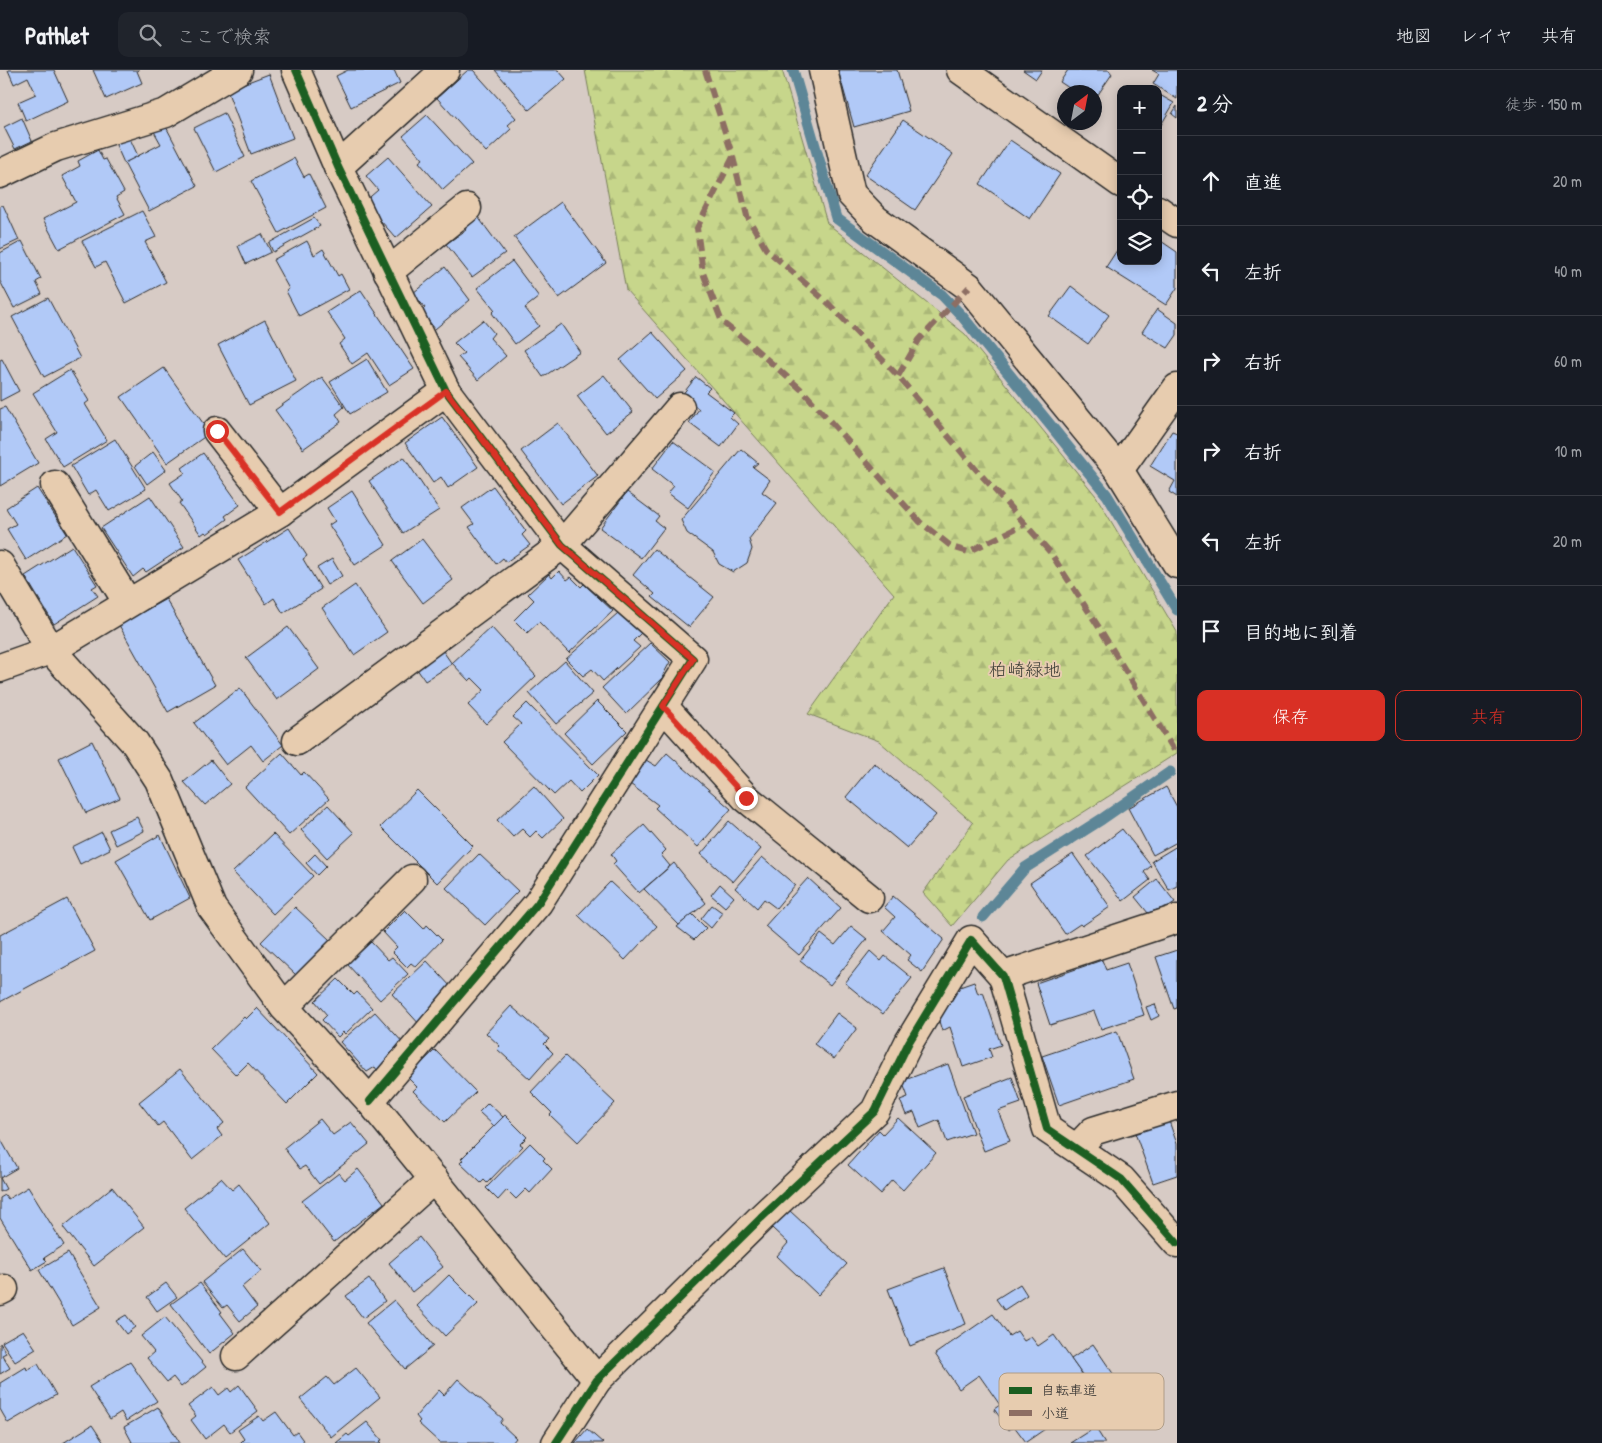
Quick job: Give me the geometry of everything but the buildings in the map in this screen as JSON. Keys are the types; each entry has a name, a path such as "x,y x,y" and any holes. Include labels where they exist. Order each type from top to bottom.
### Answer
{"street":[{"path":"0,174 56,147 166,113 238,70"},
{"path":"296,70 338,167 446,391 562,545 693,659 538,903 370,1101"},
{"path":"338,167 444,70"},
{"path":"823,70 851,194 875,219 969,287 1119,470 1177,564"},
{"path":"961,70 1117,180"},
{"path":"388,272 466,208"},
{"path":"1162,213 1177,223"},
{"path":"1119,470 1177,388"},
{"path":"0,668 51,650 280,512 446,391"},
{"path":"297,741 562,545 680,407"},
{"path":"217,431 280,512"},
{"path":"55,485 128,603"},
{"path":"0,565 51,650 135,743 159,780 212,908 284,1007 370,1101 597,1380"},
{"path":"663,706 746,798 868,898"},
{"path":"284,1007 412,879"},
{"path":"1003,976 1177,919"},
{"path":"556,1443 597,1380 761,1218 875,1111 909,1042 971,940 1003,976 1046,1129 1121,1179 1177,1243"},
{"path":"1077,1148 1093,1131 1177,1105"},
{"path":"236,1356 434,1179"}],"green space":[{"name":"柏崎緑地","path":"585,70 782,70 827,223 965,334 1096,496 1177,632 1177,753 1008,860 952,926 923,893 973,823 879,741 808,714 894,594 626,290"}],"waterway":[{"path":"793,70 836,218 942,295 962,316 1107,495 1177,610"},
{"path":"983,917 1025,868 1102,819 1170,772"}],"marked path":[{"path":"705,70 733,157 747,216 766,249 828,303 898,376 974,467 1050,552 1100,629 1177,755"},
{"path":"733,157 697,228 703,273 722,322 803,391 920,522 952,547 968,552 1025,524"},
{"path":"898,376 919,340 969,287"}],"cycle path":[{"path":"296,70 338,167 446,391 562,545 693,659 538,903 370,1101"},
{"path":"556,1443 597,1380 761,1218 875,1111 909,1042 971,940 1003,976 1047,1129 1121,1179 1177,1243"}],"route":[{"path":"217,431 280,512 446,391 562,545 693,659 663,706 746,798"}]}
